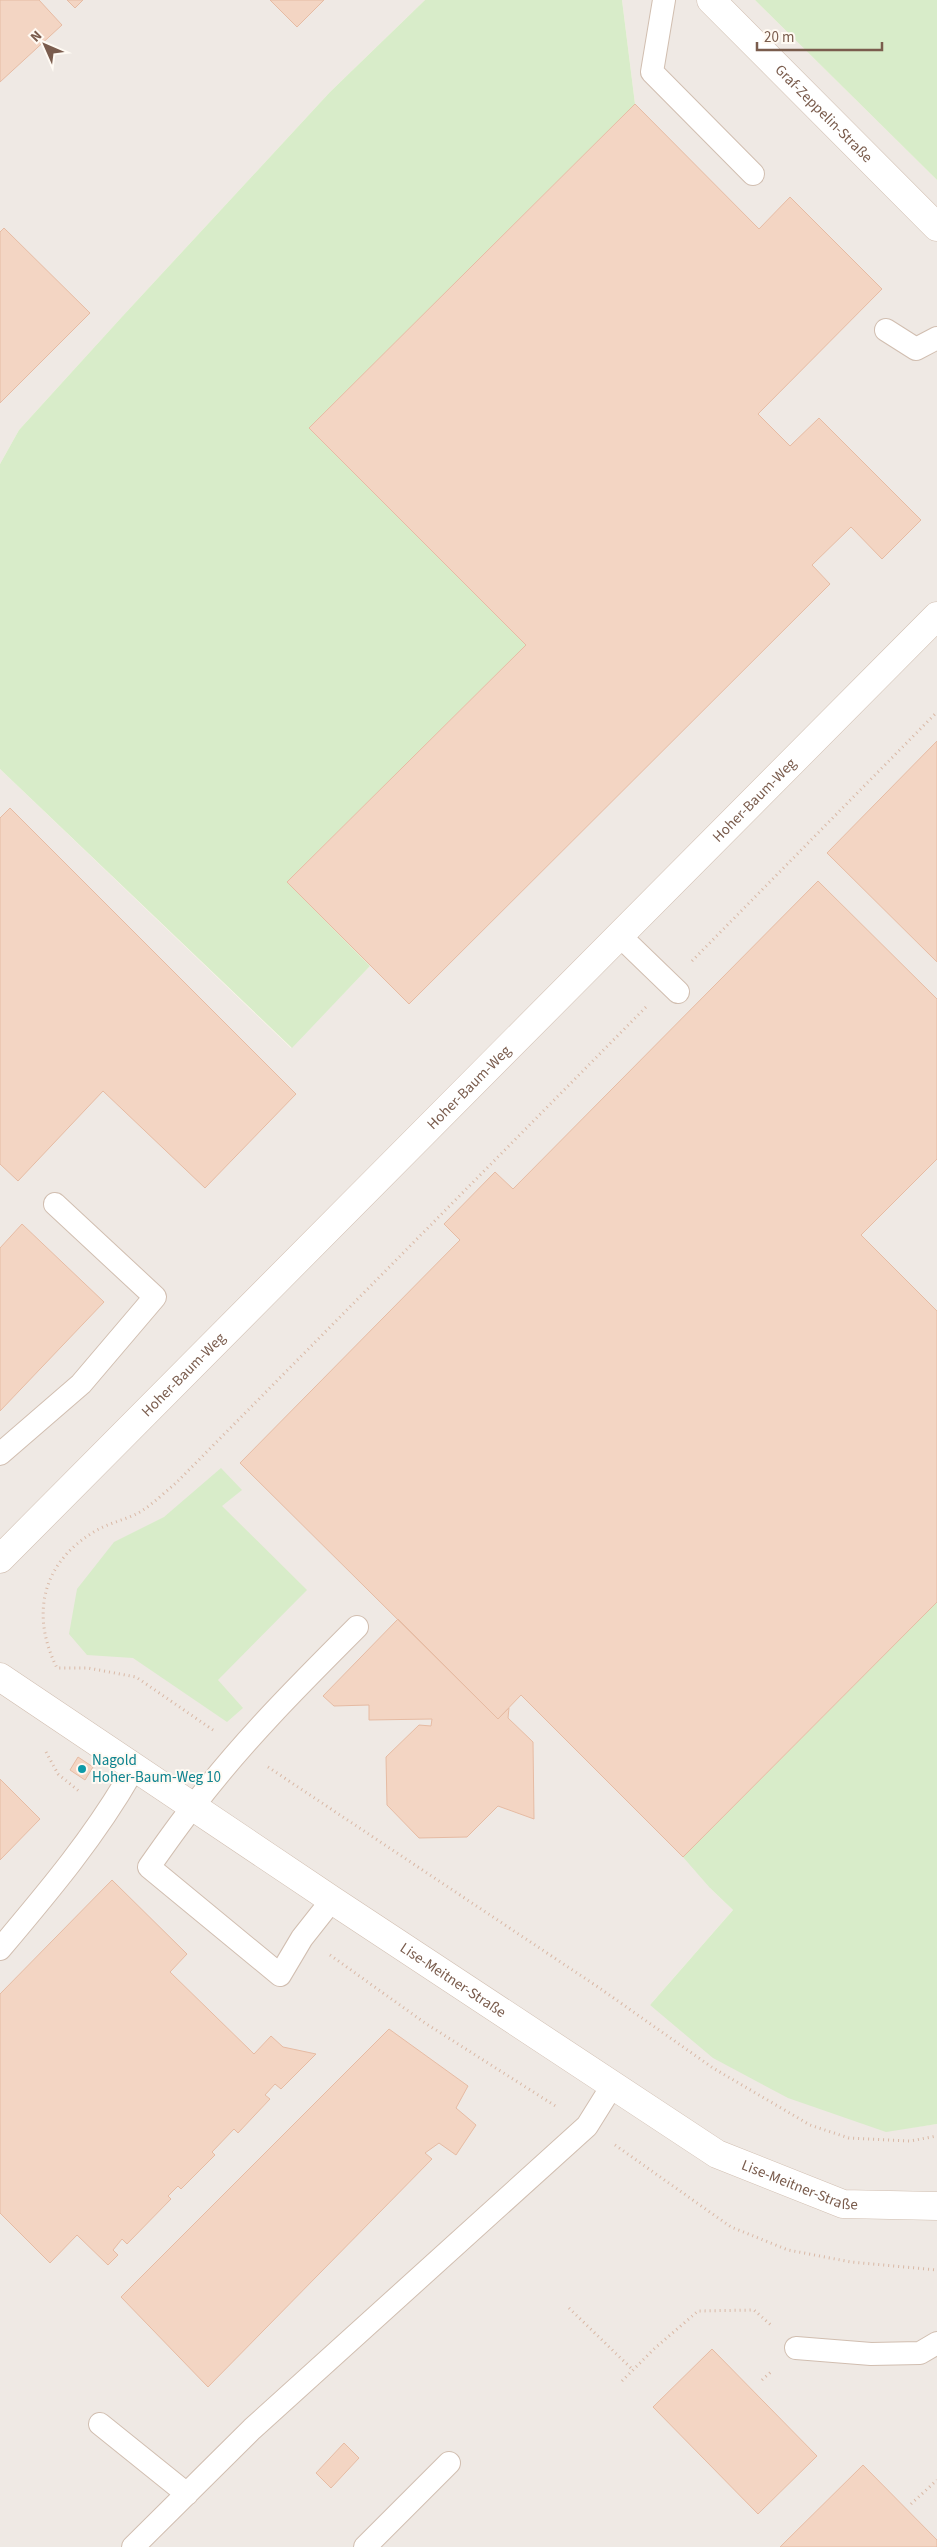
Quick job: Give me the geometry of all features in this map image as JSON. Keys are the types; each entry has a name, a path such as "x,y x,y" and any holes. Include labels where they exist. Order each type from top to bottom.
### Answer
{"street":[{"name":"Graf-Zeppelin-Straße","path":"711,0 937,227"},
{"name":"Hoher-Baum-Weg","path":"0,1559 937,616"},
{"name":"Lise-Meitner-Straße","path":"0,1677 332,1900 718,2154 843,2204 937,2206"}],"lane":[{"path":"664,0 652,72 753,174"},
{"path":"886,330 916,349 937,338"},
{"path":"620,936 674,988"},
{"path":"0,1454 81,1384 154,1297 55,1204"},
{"path":"332,1900 302,1938 280,1975 149,1866 192,1806 288,1696 357,1627"},
{"path":"0,1949 53,1887 110,1811 134,1768"},
{"path":"133,2547 252,2429 587,2126 612,2086"},
{"path":"796,2348 871,2354 920,2354 937,2344"},
{"path":"100,2424 187,2494"},
{"path":"365,2547 449,2463"}],"path":[{"path":"937,712 674,988 176,1483 140,1512 114,1521 91,1534 66,1554 46,1587 41,1613 49,1652 58,1668 88,1668 136,1677 598,1987 713,2068 810,2124 849,2138 910,2142 937,2136"},
{"path":"44,1749 58,1774 73,1788 110,1811"},
{"path":"302,1938 346,1965 424,2023 587,2126 731,2227 788,2250 851,2262 937,2270"},
{"path":"569,2308 633,2370"},
{"path":"622,2381 698,2311 754,2310 796,2348"},
{"path":"912,2504 937,2480"}],"shaded area":[{"path":"0,0 425,0 330,92 120,319 19,430 0,464"},
{"path":"622,0 755,0 937,180 937,1602 710,1888 733,1910 650,2005 885,2131 937,2124 937,2547 0,2547 0,769 291,1048 370,966 287,882 309,428 635,104"}],"green space":[{"path":"425,0 622,0 635,104 310,428 526,645 287,882 370,966 292,1048 0,769 0,464 19,430 120,319 330,92"},
{"path":"755,0 937,0 937,180"},
{"path":"221,1468 242,1490 222,1506 307,1590 218,1680 243,1708 227,1722 133,1658 87,1655 69,1634 77,1589 114,1542 164,1517"},
{"path":"937,1602 937,2124 886,2132 788,2098 713,2058 650,2005 733,1910 710,1888 683,1857"}],"building":[{"path":"0,0 39,0 62,25 0,82"},
{"path":"67,0 83,0 75,8"},
{"path":"270,0 324,0 297,27"},
{"path":"635,104 759,229 790,197 882,289 758,414 790,446 819,418 921,520 882,559 851,527 812,565 830,584 409,1004 287,882 526,645 309,428"},
{"path":"4,228 90,313 0,403 0,232"},
{"path":"937,741 937,962 827,853"},
{"path":"10,808 296,1094 205,1188 103,1091 18,1181 0,1164 0,818"},
{"path":"818,881 937,999 937,1159 861,1235 937,1311 937,1602 683,1857 521,1695 498,1719 240,1463 460,1240 444,1224 495,1172 513,1189"},
{"path":"22,1224 104,1302 0,1411 0,1248"},
{"path":"398,1619 498,1719 509,1708 508,1718 533,1742 534,1819 498,1806 467,1837 419,1838 387,1805 386,1757 419,1725 431,1726 432,1719 369,1720 369,1705 334,1706 323,1696"},
{"name":"Nagold Hoher-Baum-Weg 10","path":"78,1757 93,1767 85,1780 70,1770"},
{"path":"0,1779 40,1819 0,1860"},
{"path":"112,1880 187,1954 170,1972 254,2054 271,2036 283,2047 316,2054 281,2089 275,2084 265,2095 270,2099 238,2133 234,2129 212,2152 215,2155 181,2189 178,2186 168,2196 171,2199 127,2244 122,2239 113,2250 118,2255 108,2265 77,2235 50,2263 0,2213 0,1994"},
{"path":"389,2029 468,2086 456,2108 476,2125 456,2155 439,2143 425,2153 432,2159 208,2387 121,2297"},
{"path":"712,2349 817,2456 758,2514 653,2407"},
{"path":"344,2443 359,2458 331,2488 316,2473"},
{"path":"863,2465 937,2540 937,2547 780,2547"}],"place":[{"name":"Nagold Hoher-Baum-Weg 10","path":"82,1769"}]}
